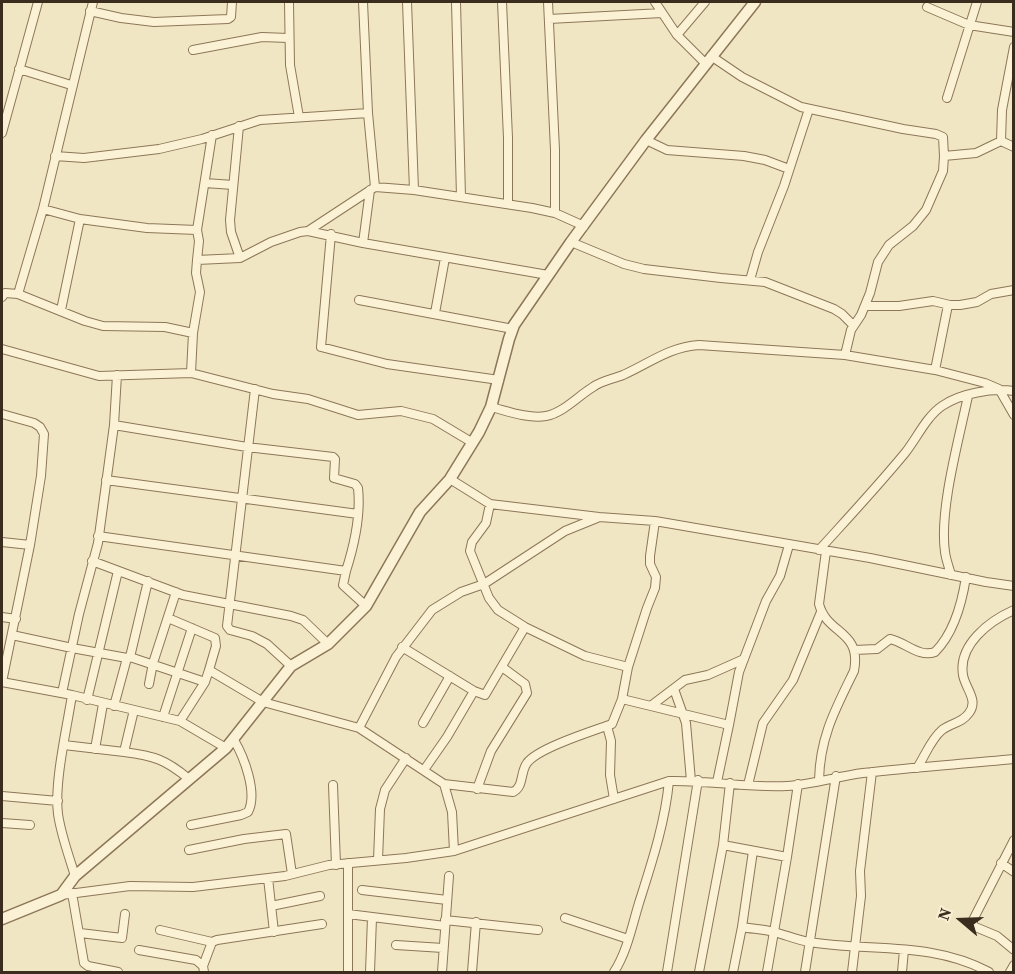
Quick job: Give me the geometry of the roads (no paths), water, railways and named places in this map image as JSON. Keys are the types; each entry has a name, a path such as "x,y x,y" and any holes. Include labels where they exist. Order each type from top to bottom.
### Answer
{"street":[{"path":"2,133 38,2"},
{"path":"18,294 43,209 71,85 93,2"},
{"path":"90,11 154,22 228,19 231,17 232,2"},
{"path":"289,2 288,38 292,83 299,117"},
{"path":"363,2 372,189 363,243"},
{"path":"407,2 414,189"},
{"path":"456,2 460,197"},
{"path":"502,2 508,138 508,204"},
{"path":"548,2 555,150 555,213"},
{"path":"656,2 677,35 708,59 794,105 943,137 943,171 926,210 913,226 889,245 878,262 870,293 853,325 845,355"},
{"path":"677,35 705,2"},
{"path":"112,972 84,963 80,933 67,894 75,876 230,744 291,666 328,644 366,606 420,512 450,479 473,443 491,407 513,328 571,242 646,140 755,2"},
{"path":"947,98 976,2"},
{"path":"927,7 969,25 1014,32"},
{"path":"549,19 662,13"},
{"path":"193,50 262,37 288,38"},
{"path":"1001,141 1002,110 1014,47"},
{"path":"20,69 71,85"},
{"path":"750,280 809,109"},
{"path":"55,156 84,158 159,149 260,120 368,113"},
{"path":"239,126 230,226 240,258"},
{"path":"191,373 193,333 200,292 196,273 199,241 197,230 212,135"},
{"path":"646,140 667,150 744,156 765,160 789,169"},
{"path":"1001,141 1014,147"},
{"path":"944,156 976,153 1001,141"},
{"path":"205,183 233,185"},
{"path":"197,260 240,258 271,242 308,231 372,189 414,189 508,204 555,213 584,226"},
{"path":"43,209 80,219 147,228 197,230"},
{"path":"61,310 80,219"},
{"path":"308,231 331,234 363,243 548,275"},
{"path":"331,234 321,347 387,364 499,380"},
{"path":"571,242 624,264 644,269 765,282 823,304 842,314 853,325"},
{"path":"435,313 445,258"},
{"path":"865,306 899,306 933,301 960,306 977,302 990,294 1014,290"},
{"path":"2,297 5,293 18,294 103,326 165,327 193,333"},
{"path":"359,300 513,328"},
{"path":"935,369 948,305"},
{"path":"491,407 522,414 545,416 570,403 595,385 638,368 668,351 699,345 845,355 935,369 999,389 1014,390"},
{"path":"2,349 99,376 191,373 308,399 358,415 401,411 418,414 433,419 473,443"},
{"path":"62,693 98,536 114,425 117,375"},
{"path":"255,389 228,629 252,636 267,644 291,666"},
{"path":"819,780 821,747 827,728 854,671 855,662 852,644 821,612 819,604 822,551 910,447 935,411 945,404 968,396 999,389"},
{"path":"999,389 1014,415"},
{"path":"951,575 945,551 944,528 968,396"},
{"path":"2,414 34,423 42,429 44,435 41,476 30,545 16,619 12,635 6,646 2,682 72,695 180,721 230,744 244,758 252,806 248,812 241,815 191,825"},
{"path":"114,425 247,447 333,457 335,459 334,478 358,486 358,514 351,556 342,581 343,585 366,606"},
{"path":"450,479 490,504 655,521 870,558 1014,586"},
{"path":"106,480 358,514"},
{"path":"490,504 483,529 470,548 471,557 489,598 498,610 525,627 585,656 628,668"},
{"path":"359,728 369,704 402,647 432,610 461,592 484,584 565,531 599,517"},
{"path":"209,670 263,702 359,728 444,784 508,792 517,790 526,764 538,754 615,721 628,668 655,588 656,580 650,564 650,556 655,521"},
{"path":"98,536 345,571"},
{"path":"2,542 30,545"},
{"path":"717,782 736,683 766,601 780,576 789,545"},
{"path":"92,561 176,592 303,620 328,644"},
{"path":"87,700 118,571"},
{"path":"854,650 878,649 890,639 920,652 931,654 935,652 953,625 966,578"},
{"path":"114,706 148,581"},
{"path":"149,684 153,663 176,592"},
{"path":"917,768 936,736 944,728 962,720 970,713 972,700 962,672 967,651 986,627 1013,608"},
{"path":"748,785 763,723 793,680 821,612"},
{"path":"2,617 16,619"},
{"path":"168,618 215,638 217,641 205,682 180,721"},
{"path":"402,647 482,696 486,695 525,627"},
{"path":"163,717 192,628"},
{"path":"12,635 129,657 205,682"},
{"path":"652,705 685,680 708,675 744,659"},
{"path":"477,789 491,750 527,693 525,684 502,667"},
{"path":"423,723 450,676"},
{"path":"666,972 694,781 684,712 674,688"},
{"path":"424,770 474,691"},
{"path":"72,695 58,801 60,824 75,876"},
{"path":"622,699 684,712 729,725"},
{"path":"95,749 103,704"},
{"path":"124,752 134,710"},
{"path":"607,726 611,748 610,775 614,799"},
{"path":"64,745 161,759 189,779"},
{"path":"378,860 380,809 386,790 406,758"},
{"path":"2,919 67,894 130,886 193,886 268,878 348,863 454,851 669,781 765,786 798,784 836,776 1014,759"},
{"path":"852,972 861,896 860,871 872,772"},
{"path":"805,972 836,776"},
{"path":"614,972 624,953 663,822 669,781"},
{"path":"699,972 723,845 730,783"},
{"path":"444,784 452,812 454,851"},
{"path":"767,972 798,784"},
{"path":"333,785 336,865"},
{"path":"2,796 58,801"},
{"path":"2,823 30,825"},
{"path":"189,850 244,839 286,834 292,874"},
{"path":"1014,840 974,916 973,923 978,929 997,936 1014,950"},
{"path":"723,845 787,856"},
{"path":"733,972 753,851"},
{"path":"348,863 348,972"},
{"path":"1001,863 1014,872"},
{"path":"442,972 449,876"},
{"path":"268,878 273,932"},
{"path":"362,890 447,900"},
{"path":"271,906 320,896"},
{"path":"348,914 445,923 476,922 538,930"},
{"path":"80,933 123,938 125,915"},
{"path":"370,972 372,918"},
{"path":"565,918 628,939"},
{"path":"472,972 476,922"},
{"path":"160,930 212,942 229,937 322,924"},
{"path":"742,927 774,932 810,942 938,952 989,972"},
{"path":"139,950 195,960 203,969 212,942"},
{"path":"396,945 443,948"},
{"path":"902,972 904,950"},
{"path":"1010,972 1014,965"}]}
